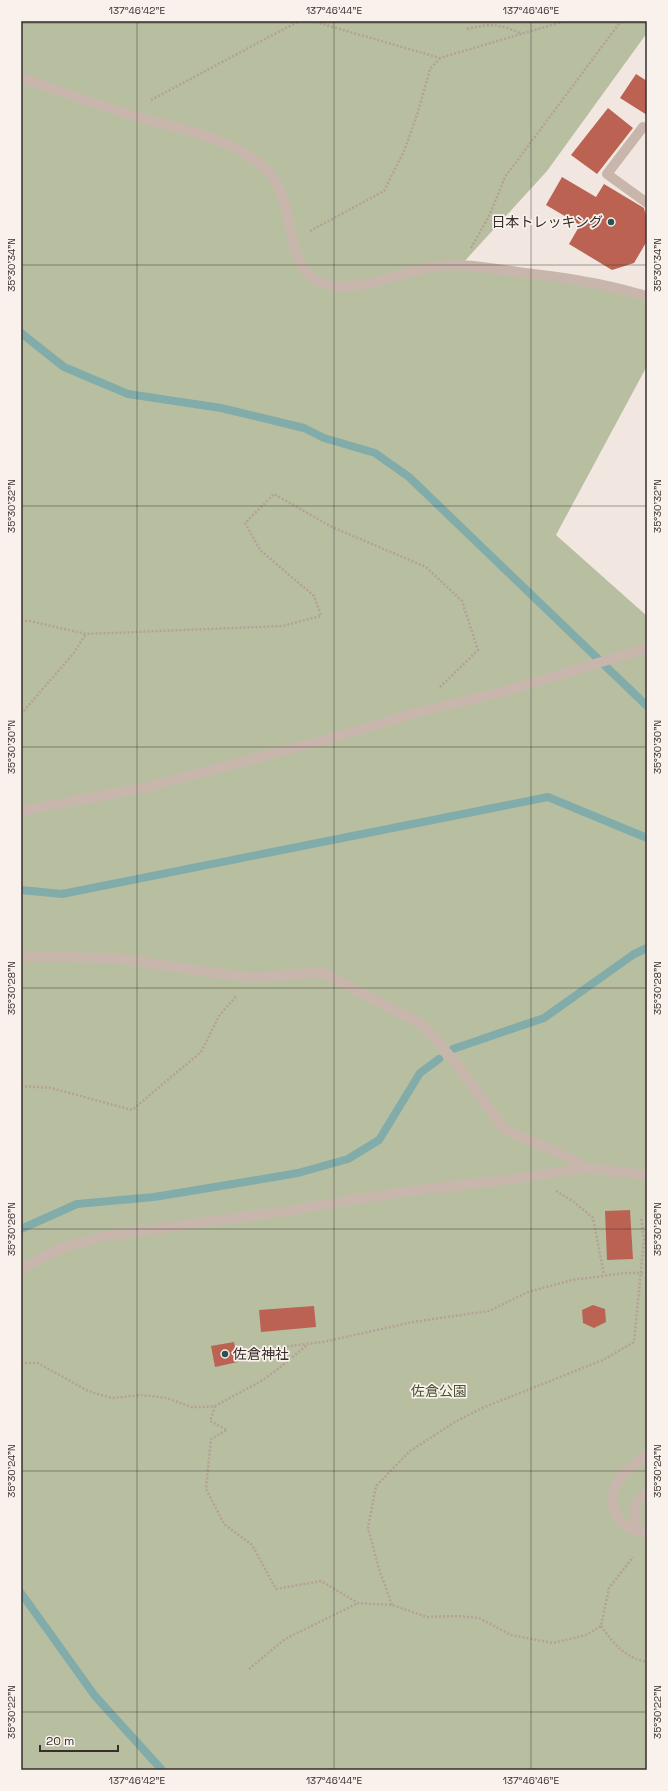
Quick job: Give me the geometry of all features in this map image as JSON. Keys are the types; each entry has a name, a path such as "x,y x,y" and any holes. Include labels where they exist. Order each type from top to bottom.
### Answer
{"lane":[{"path":"21,78 127,114 197,134 241,150 267,170 282,193 289,216 292,241 302,267 316,280 333,286 353,287 430,267 461,264 587,282 647,296"},
{"path":"647,128 643,127 607,174 647,203"},
{"path":"21,812 143,788 336,737 411,714 466,702 584,669 647,648"},
{"path":"21,956 113,958 252,978 321,972 423,1025 456,1063 504,1129 570,1158 586,1168"},
{"path":"21,1269 63,1247 105,1236 286,1211 396,1193 586,1168 647,1174"},
{"path":"642,1532 628,1528 617,1517 613,1501 613,1490 619,1478 647,1455"},
{"path":"642,1532 635,1511 638,1498 647,1492"}],"path":[{"path":"127,114 299,21"},
{"path":"312,21 440,58"},
{"path":"292,241 384,191 404,151 418,112 430,69 440,58 565,21"},
{"path":"461,264 490,214 505,178 621,21"},
{"path":"467,29 480,26 503,26 522,34"},
{"path":"21,621 29,621 86,634 282,626 321,616 314,596 260,550 245,523 274,494 332,527 426,566 462,601 478,650 434,693"},
{"path":"21,714 73,654 86,634"},
{"path":"21,1086 51,1088 132,1110 201,1052 218,1016 252,978"},
{"path":"545,1174 555,1190 574,1202 593,1218 604,1275"},
{"path":"392,1605 379,1569 368,1528 376,1486 410,1451 455,1422 482,1408 603,1360 634,1342 636,1303 641,1273 644,1239 641,1217"},
{"path":"243,1352 308,1343 413,1322 489,1311 528,1292 572,1280 604,1275 647,1273"},
{"path":"21,1363 38,1363 88,1391 112,1398 142,1395 167,1398 191,1407 215,1406 263,1380 284,1366 308,1343"},
{"path":"215,1406 210,1421 227,1430 211,1439 206,1489 224,1524 252,1545 276,1589 321,1581 358,1603 392,1605 427,1617 457,1616 479,1618 511,1635 553,1643 586,1635 601,1626 609,1588 633,1557"},
{"path":"249,1669 285,1639 358,1603"},
{"path":"601,1626 616,1646 636,1660 647,1662"}],"green space":[{"name":"佐倉公園","path":"21,21 647,21 647,33 547,171 462,264 647,296 647,366 556,535 647,616 647,1770 21,1770"}],"building":[{"path":"636,74 647,81 647,115 620,98"},
{"path":"608,108 633,128 597,174 571,155"},
{"name":"日本トレッキング","path":"562,177 596,197 604,184 644,208 647,220 647,241 634,263 612,270 569,244 580,225 546,205"},
{"path":"630,1210 633,1259 607,1260 605,1211"},
{"path":"593,1305 605,1309 606,1322 594,1328 583,1323 582,1310"},
{"path":"314,1306 316,1327 261,1332 259,1310"},
{"name":"佐倉神社","path":"234,1342 238,1362 215,1367 211,1346"}],"waterway":[{"path":"21,333 64,367 128,394 221,408 304,428 324,438 375,453 409,477 647,706"},
{"path":"21,890 62,894 548,797 647,838"},
{"path":"453,1049 544,1018 634,954 647,948"},
{"path":"21,1229 77,1204 154,1197 239,1183 298,1173 348,1159 379,1140 420,1073 439,1059"},
{"path":"21,1593 95,1696 162,1770"}],"place":[{"name":"日本トレッキング","path":"611,222"},
{"name":"佐倉神社","path":"225,1354"}]}
